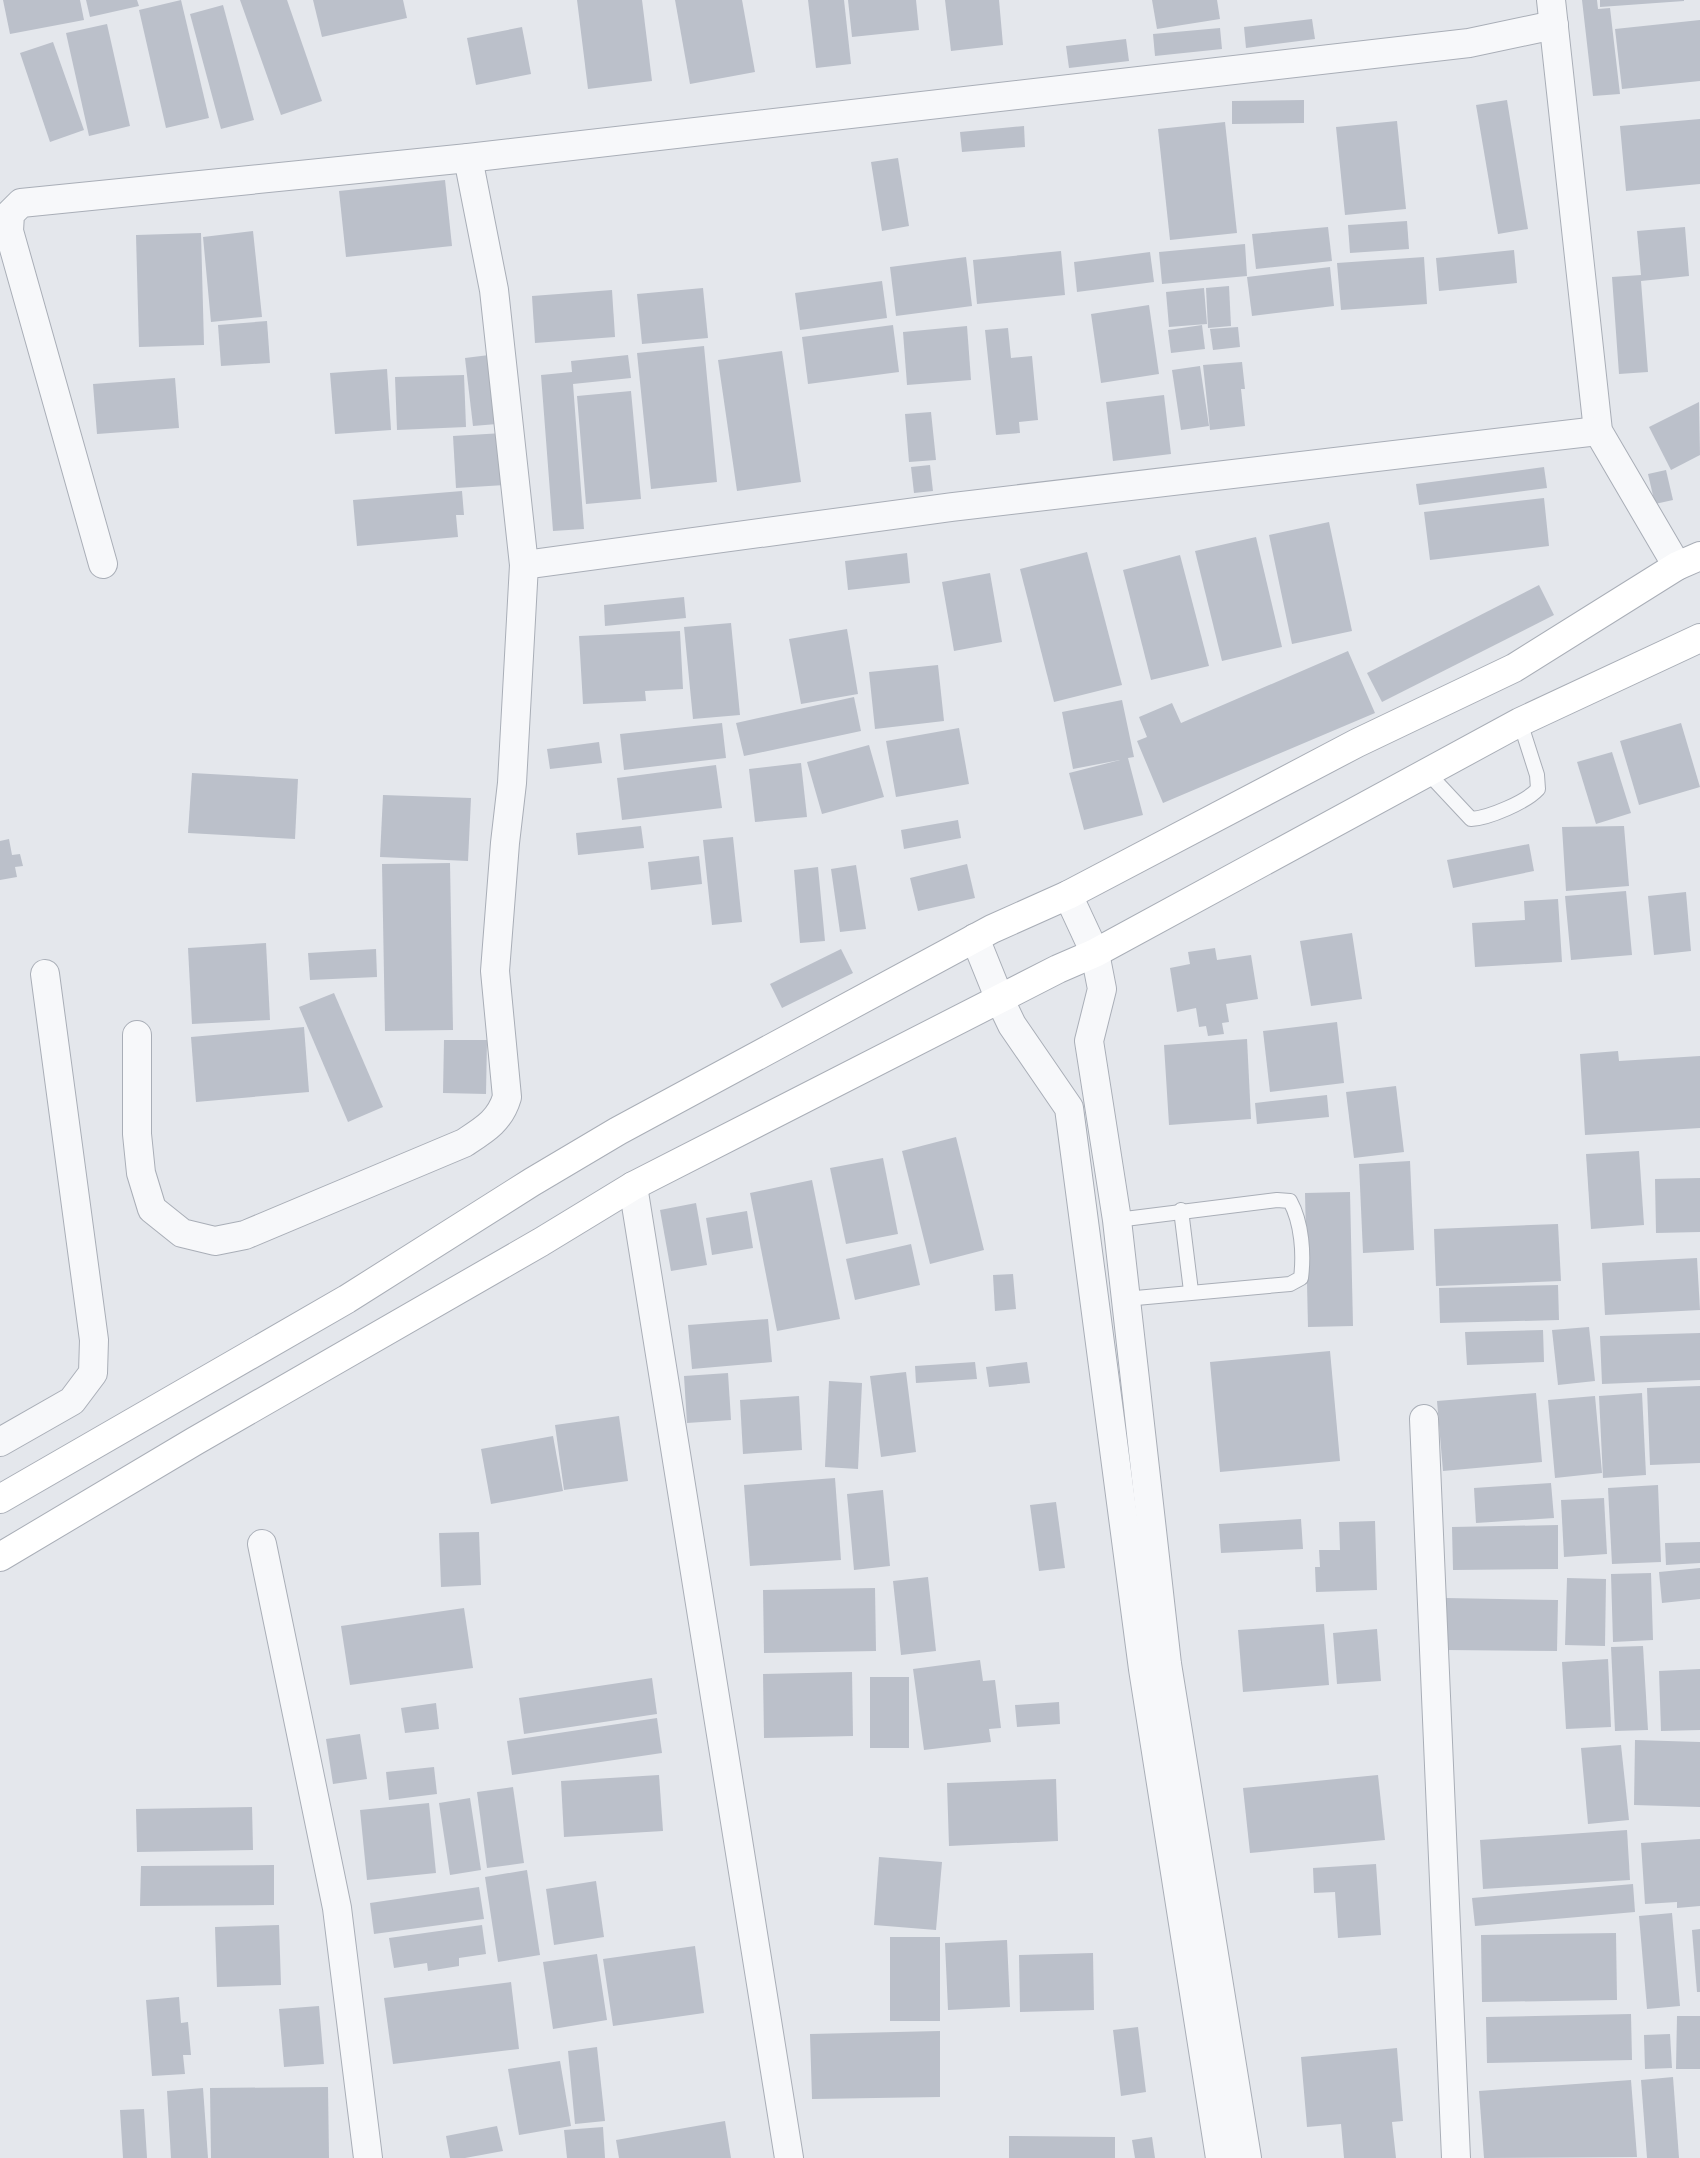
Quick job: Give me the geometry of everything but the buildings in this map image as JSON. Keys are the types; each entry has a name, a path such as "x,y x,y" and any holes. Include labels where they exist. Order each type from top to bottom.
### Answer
{"main road":[{"path":"0,1499 347,1299 532,1182 610,1136 975,938 1068,895 1357,743 1514,668 1689,561"},
{"path":"0,1557 203,1436 540,1242 633,1186 1058,969 1095,954 1520,722 1700,638"}],"street":[{"path":"103,564 9,231 10,214 21,203 468,158 1469,43 1552,13 1598,431 1689,561"},
{"path":"137,1035 137,1134 141,1173 152,1209 182,1233 215,1241 245,1235 464,1143 491,1126 503,1111 507,1097 495,971 515,738 524,565 494,290 468,158"},
{"path":"524,565 962,506 1598,431"},
{"path":"1068,895 1095,954 1102,989 1089,1041 1117,1220 1167,1664 1247,2158"},
{"path":"975,938 1012,1025 1069,1108 1143,1669 1220,2158"},
{"path":"0,1442 72,1401 93,1373 94,1340 45,974"},
{"path":"633,1186 789,2158"},
{"path":"1104,1377 1134,1373"},
{"path":"1424,1419 1456,2158"},
{"path":"262,1544 338,1908 368,2158"}],"lane":[{"path":"1427,772 1471,819 1481,818 1531,796 1538,789 1536,775 1520,722"},
{"path":"1117,1220 1181,1210 1277,1200 1290,1201 1298,1215 1303,1265 1301,1278 1290,1284 1190,1291 1125,1299"},
{"path":"1181,1210 1190,1291"}]}
